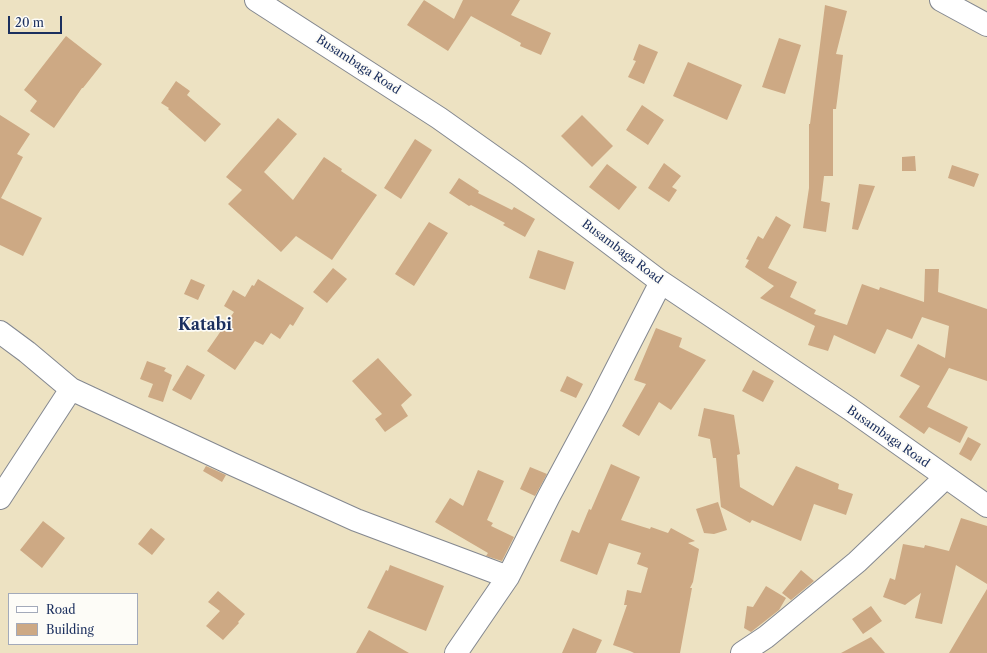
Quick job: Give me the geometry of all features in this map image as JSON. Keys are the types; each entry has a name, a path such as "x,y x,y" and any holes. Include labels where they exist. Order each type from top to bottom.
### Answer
{"street":[{"name":"Busambaga Road","path":"256,0 439,118 518,174 661,282 850,409 987,506"},
{"path":"941,0 987,25"},
{"path":"456,653 508,577 661,282"},
{"path":"0,332 27,352 71,389 218,458 356,520 508,577"},
{"path":"0,498 71,389"},
{"path":"742,653 766,637 857,562 946,477"}],"building":[{"path":"424,0 454,19 463,0 520,0 511,15 551,33 541,55 520,46 521,43 471,16 448,51 407,25"},
{"path":"825,5 847,11 836,54 843,55 836,109 833,109 833,176 824,176 821,201 830,203 826,232 803,228 809,188 809,124"},
{"path":"66,36 102,64 82,88 54,128 30,111 37,101 24,90"},
{"path":"779,38 801,45 785,94 762,87"},
{"path":"639,44 658,52 644,84 628,77 636,61 633,60"},
{"path":"688,62 742,85 727,120 673,96"},
{"path":"176,81 190,91 187,95 221,124 205,142 168,109 169,108 161,103"},
{"path":"642,105 664,120 648,145 626,130"},
{"path":"0,115 30,134 17,154 23,157 1,198 42,218 23,256 0,245"},
{"path":"582,115 613,146 592,167 561,136"},
{"path":"278,118 297,134 264,172 293,200 324,157 342,169 341,171 377,195 332,260 296,236 281,252 228,204 242,190 226,177"},
{"path":"415,139 432,150 401,199 384,188"},
{"path":"915,156 916,171 902,171 902,157"},
{"path":"664,163 681,176 672,187 677,190 669,202 648,188"},
{"path":"607,164 637,187 619,210 589,187"},
{"path":"952,165 979,174 974,187 948,178"},
{"path":"459,178 479,191 478,193 512,210 514,207 535,219 525,237 503,225 505,223 471,205 469,206 449,193"},
{"path":"859,184 875,186 858,230 852,229"},
{"path":"776,216 791,225 768,268 797,282 790,297 816,310 814,314 847,325 862,284 879,290 880,287 924,302 925,269 939,269 938,292 987,309 987,381 949,368 927,407 968,427 960,443 929,427 924,434 899,417 920,386 900,376 918,344 945,358 949,326 922,317 912,339 887,329 875,354 834,335 828,351 808,345 815,326 760,298 774,286 745,267 749,260 746,259 758,236 763,239"},
{"path":"429,222 448,233 414,286 395,274"},
{"path":"538,250 574,262 565,290 529,278"},
{"path":"333,268 347,279 327,303 313,292"},
{"path":"191,279 205,285 198,300 184,294"},
{"path":"258,279 304,308 293,326 290,324 280,339 271,333 263,345 255,341 235,370 207,351 234,312 224,306 233,290 245,297 252,285 254,286"},
{"path":"656,328 682,338 679,347 706,360 671,410 659,402 639,436 622,426 646,384 634,380"},
{"path":"378,358 412,395 401,405 408,416 385,432 375,419 382,414 352,381"},
{"path":"147,361 166,368 164,371 172,375 163,402 148,397 153,384 140,379"},
{"path":"187,365 205,375 191,400 172,390"},
{"path":"753,370 774,381 763,402 742,391"},
{"path":"567,376 583,384 576,398 560,391"},
{"path":"704,408 734,415 740,454 737,455 740,487 773,506 796,466 839,484 838,489 853,494 846,515 814,504 801,541 752,520 750,523 721,507 716,458 713,458 710,439 698,436"},
{"path":"968,437 981,444 971,461 959,454"},
{"path":"611,464 640,477 621,520 650,529 651,527 668,533 671,528 695,541 688,543 699,549 693,582 690,588 692,588 680,653 634,653 613,645 627,605 624,605 627,590 641,593 648,568 637,564 641,553 609,543 597,575 560,561 572,530 579,533 589,509 591,510"},
{"path":"206,466 226,475 222,482 203,471"},
{"path":"530,467 547,474 535,496 520,489"},
{"path":"478,470 504,481 487,520 493,523 491,526 514,537 502,561 486,556 488,553 435,522 450,498 463,506"},
{"path":"718,502 727,530 714,534 704,533 696,509"},
{"path":"961,518 987,526 987,584 956,565 942,624 915,618 921,593 905,605 883,597 890,578 895,580 903,544 924,548 925,545 949,551"},
{"path":"43,521 65,538 42,568 20,550"},
{"path":"151,528 165,539 152,555 138,544"},
{"path":"390,565 444,586 426,631 367,608"},
{"path":"801,570 814,581 791,600 782,593"},
{"path":"766,586 786,598 779,610 751,632 744,628 747,606 753,607"},
{"path":"987,589 987,653 949,653 972,614"},
{"path":"218,591 245,614 238,622 239,623 223,640 206,626 220,611 208,602"},
{"path":"871,606 882,621 863,634 852,619"},
{"path":"573,628 602,640 596,653 562,653"},
{"path":"369,630 409,653 356,653"},
{"path":"871,637 885,653 841,653"}],"district":[{"name":"Katabi","path":"205,325"}]}
